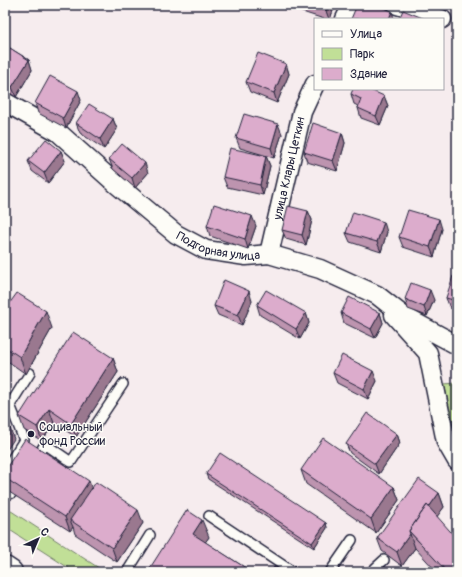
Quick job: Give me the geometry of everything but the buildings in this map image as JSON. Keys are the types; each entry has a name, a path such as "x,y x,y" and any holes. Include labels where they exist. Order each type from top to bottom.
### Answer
{"main road":[{"path":"5,568 11,572"}],"street":[{"path":"346,18 352,5"},
{"path":"398,5 439,15 457,24"},
{"name":"улица Клары Цеткин","path":"269,254 302,112 314,86"},
{"name":"Подгорная улица","path":"5,102 58,132 114,183 176,234 206,250 246,256 269,254 320,269 377,295 405,317 457,345"},
{"path":"377,295 428,353 446,442 457,462"}],"lane":[{"path":"5,470 24,440 10,405 30,373"},
{"path":"36,457 45,444 71,462 123,384"},
{"path":"209,516 293,572"},
{"path":"127,572 150,535"},
{"path":"330,572 352,540"},
{"path":"371,572 384,560"}],"green space":[{"path":"457,383 457,432 454,426 444,384"},
{"path":"5,507 105,572 75,572 5,527"}],"place":[{"name":"Социальный фонд России","path":"31,434"}]}
